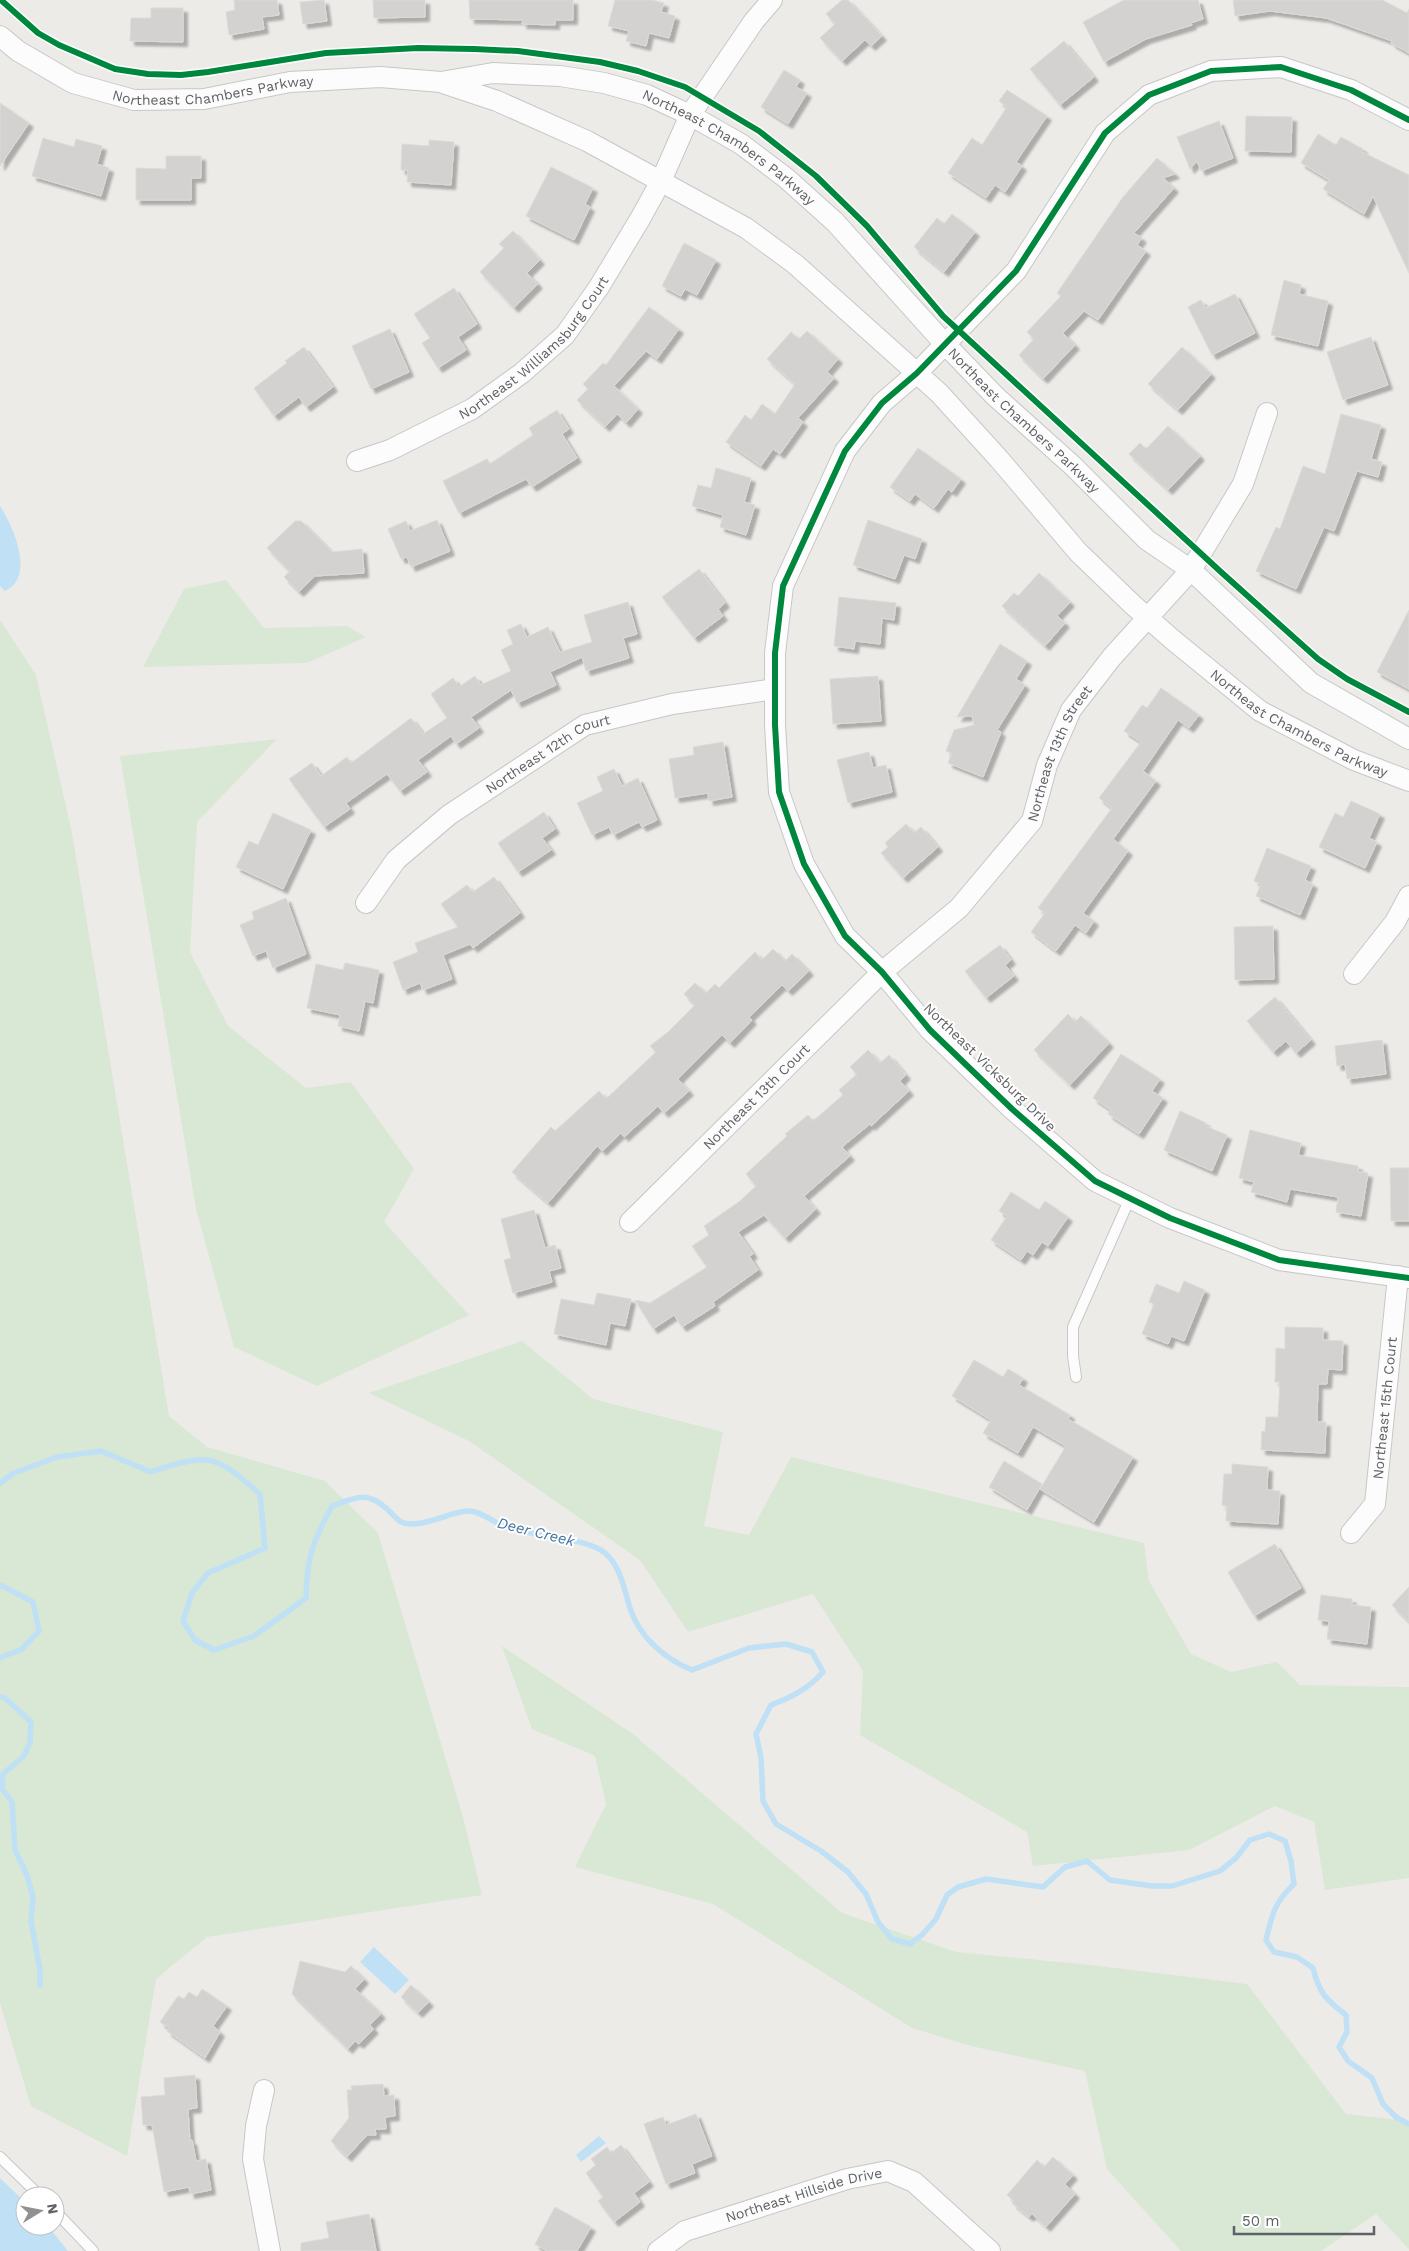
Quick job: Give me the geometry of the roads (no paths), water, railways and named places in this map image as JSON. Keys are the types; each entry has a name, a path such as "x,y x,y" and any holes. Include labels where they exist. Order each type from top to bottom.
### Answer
{"street":[{"name":"Northeast Williamsburg Court","path":"357,461 390,450 472,410 522,373 565,335 599,287 661,181 690,115 754,21 772,0"},
{"name":"Northeast Chambers Parkway","path":"0,36 18,51 73,84 134,100 204,99 300,82 380,77 441,82 497,101 558,127 661,181 746,228 795,264 939,393 1078,552 1133,606 1260,711 1354,760 1409,781"},
{"name":"Northeast Vicksburg Drive","path":"1403,1277 1279,1260 1170,1218 1096,1181 1012,1109 930,1030 882,972 845,936 804,864 779,792 775,724 775,653 783,586 845,451 882,403 917,373 1016,271 1105,133 1149,95 1211,71 1281,67 1351,90 1409,120"},
{"name":"Northeast Chambers Parkway","path":"441,82 493,73 560,76 604,83 647,95 690,115 749,150 786,178 835,222 945,344 995,396 1073,466 1147,540 1191,570 1311,683 1409,739"},
{"path":"1191,570 1243,484 1266,413"},
{"name":"Northeast 13th Street","path":"882,972 959,908 1032,821 1048,765 1071,710 1112,658 1191,570"},
{"name":"Northeast 12th Court","path":"366,903 396,860 449,815 585,725 672,704 775,689"},
{"path":"1354,974 1395,922 1409,896"},
{"name":"Northeast 13th Court","path":"630,1222 882,972"},
{"name":"Northeast 15th Court","path":"1351,1533 1376,1504 1403,1277"},
{"path":"264,2090 256,2126 253,2158 270,2251"},
{"name":"Northeast Hillside Drive","path":"658,2251 685,2231 847,2179 888,2171 914,2182 990,2251"}],"lane":[{"path":"1076,1377 1073,1356 1073,1327 1130,1198"},
{"path":"0,2157 30,2186"},
{"path":"65,2222 93,2251"}],"water":[{"path":"0,506 11,526 19,551 20,563 19,575 14,584 5,591 0,586"},
{"path":"374,1947 409,1980 395,1994 360,1962"},
{"path":"599,2136 606,2143 581,2162 576,2155"},
{"path":"0,2178 15,2192 15,2236 56,2236 68,2251 0,2251"}],"waterway":[{"name":"Deer Creek","path":"0,1483 14,1473 57,1457 101,1451 151,1472 183,1462 209,1460 239,1476 260,1494 265,1548 208,1573 192,1593 183,1621 195,1640 214,1650 254,1636 306,1598 309,1560 315,1540 332,1506 361,1497 373,1499 380,1503 399,1521 408,1524 416,1524 460,1512 472,1511 506,1527 572,1540 596,1548 605,1553 615,1565 634,1619 646,1637 672,1660 692,1670 749,1648 786,1644 812,1652 823,1672 799,1692 771,1705 756,1734 761,1758 763,1801 776,1824 821,1851 848,1872 866,1894 878,1922 892,1939 910,1944 922,1935 936,1919 947,1895 958,1887 986,1879 1043,1887 1065,1867 1087,1861 1110,1880 1152,1886 1172,1886 1220,1871 1236,1858 1250,1840 1269,1834 1285,1841 1291,1861 1294,1884 1278,1903 1266,1940 1274,1952 1297,1957 1313,1968 1324,1995 1346,2015 1347,2032 1339,2047 1348,2061 1372,2078 1383,2104 1396,2117 1409,2124"},
{"path":"0,1585 33,1602 39,1631 22,1649 0,1658"},
{"path":"0,1697 5,1698 31,1722 30,1742 24,1756 3,1774 2,1789 12,1802 15,1850 27,1875 33,1897 31,1921 40,1970 40,1985"}]}
